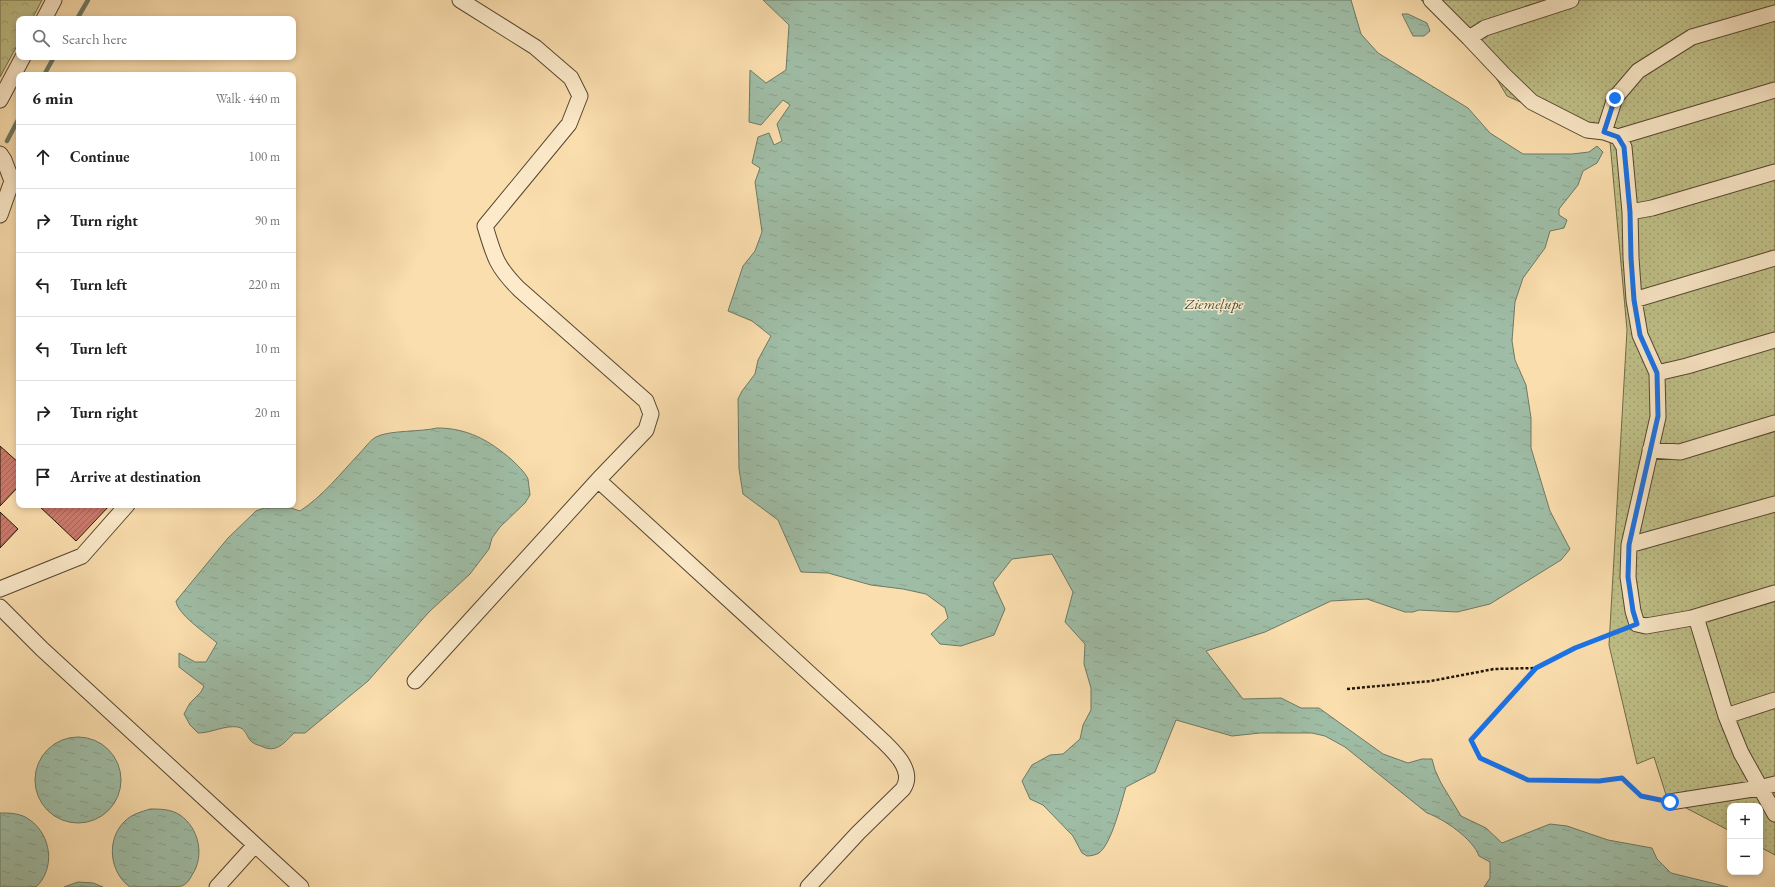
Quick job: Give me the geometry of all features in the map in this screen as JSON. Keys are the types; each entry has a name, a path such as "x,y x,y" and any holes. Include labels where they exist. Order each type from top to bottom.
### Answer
{"street":[{"path":"46,16 54,0"},
{"path":"415,681 598,480 646,430 652,414 646,401 505,275 496,262 486,226 569,124 580,96 570,78 535,47 460,0"},
{"path":"1431,0 1504,76 1532,102 1587,130 1604,132 1618,137 1775,90"},
{"path":"1469,38 1485,28 1571,0"},
{"path":"1604,132 1615,98 1638,71 1692,37 1775,13"},
{"path":"0,100 21,60"},
{"path":"1618,137 1624,147 1630,212 1634,300 1640,335 1657,373 1658,416 1629,545 1628,577 1632,606 1637,624 1646,626 1696,617 1775,593"},
{"path":"0,153 16,163"},
{"path":"0,153 12,181 0,215"},
{"path":"1630,212 1652,208 1775,172"},
{"path":"1634,300 1775,258"},
{"path":"1657,373 1687,366 1775,340"},
{"path":"1650,450 1680,452 1775,423"},
{"path":"598,480 868,727 904,765 908,777 907,783 903,790 858,833 808,887"},
{"path":"1629,545 1775,504"},
{"path":"0,589 82,556 124,508"},
{"path":"0,608 301,887"},
{"path":"1696,617 1726,716 1741,753 1759,788 1775,814"},
{"path":"1726,716 1775,700"},
{"path":"1670,802 1759,788 1775,784"},
{"path":"217,887 256,845"}],"path":[{"path":"1637,624 1575,648 1536,668 1471,740 1480,758 1528,780 1599,781 1622,778 1641,796 1670,802"},
{"path":"1347,689 1431,681 1494,669 1536,668"}],"green space":[{"path":"0,0 42,0 34,16 16,16 16,48 0,77"},
{"path":"1421,0 1775,0 1775,855 1763,849 1763,803 1727,803 1727,829 1667,798 1654,757 1637,764 1609,645 1627,330 1610,142 1507,96 1471,36"}],"water":[{"name":"Ziemeļupe","path":"763,0 1351,0 1361,34 1378,53 1468,108 1490,133 1523,154 1572,154 1589,152 1597,146 1603,152 1597,163 1583,171 1578,185 1559,209 1559,215 1567,220 1564,228 1550,231 1545,248 1523,278 1515,302 1512,341 1515,360 1526,385 1531,418 1531,448 1550,511 1570,549 1561,560 1490,604 1457,612 1419,610 1405,612 1367,599 1331,601 1265,632 1206,651 1243,699 1281,698 1301,708 1319,708 1383,754 1408,763 1422,759 1432,759 1441,783 1461,816 1486,828 1502,843 1550,824 1567,826 1608,840 1652,848 1657,859 1671,873 1728,887 1484,887 1490,878 1490,862 1479,856 1471,843 1457,830 1427,813 1345,747 1325,736 1312,733 1260,733 1232,736 1176,720 1155,772 1126,787 1116,822 1104,848 1099,853 1093,855 1087,856 1082,853 1073,836 1043,805 1030,799 1022,781 1032,765 1050,755 1063,754 1080,739 1083,725 1091,710 1091,688 1084,664 1085,644 1065,622 1073,592 1052,554 1012,559 993,583 1005,609 994,635 961,646 940,644 931,634 948,618 945,608 926,594 903,589 871,585 828,573 801,572 778,520 743,494 739,469 738,399 755,374 758,360 771,336 752,321 728,311 743,266 755,251 762,232 755,182 760,168 752,163 758,137 769,133 774,145 782,141 777,124 790,105 783,100 761,125 749,122 750,70 766,83 786,70 789,25"},
{"path":"1402,14 1408,14 1427,23 1430,31 1424,36 1413,36"},
{"path":"437,428 458,430 477,436 486,441 512,460 523,471 528,479 530,495 525,503 500,527 492,538 489,549 470,574 429,612 368,681 305,733 294,733 279,746 271,749 253,743 244,731 238,727 228,727 198,733 190,725 184,714 190,703 201,692 204,686 179,667 179,653 195,662 206,662 217,643 193,624 181,612 176,601 228,538 256,511 264,508 291,508 300,511 324,492 374,438 389,433"},
{"path":"70,737 86,737 95,740 109,749 118,763 121,772 121,788 118,797 109,811 95,820 86,823 70,823 54,816 47,811 42,804 35,788 35,772 42,756 47,749 54,744"},
{"path":"150,809 165,810 177,813 187,821 196,835 199,851 196,868 187,883 182,886 130,887 123,881 114,864 112,855 113,846 119,828 131,817"},
{"path":"0,813 23,816 37,826 43,834 48,852 48,861 46,871 36,887 0,887"},
{"path":"78,882 93,883 103,887 64,887"}],"building":[{"path":"0,446 16,460 16,489 0,506"},
{"path":"41,508 107,508 76,541"},
{"path":"0,512 18,529 0,548"}],"waterway":[{"path":"79,16 88,0"},
{"path":"46,72 52,60"},
{"path":"7,141 16,124"}],"route":[{"path":"1615,98 1604,132 1618,137 1624,147 1630,212 1634,300 1640,335 1657,373 1658,416 1629,541 1628,577 1631,601 1637,624 1575,648 1536,668 1471,740 1480,758 1528,780 1599,781 1622,778 1641,796 1670,802"}]}
